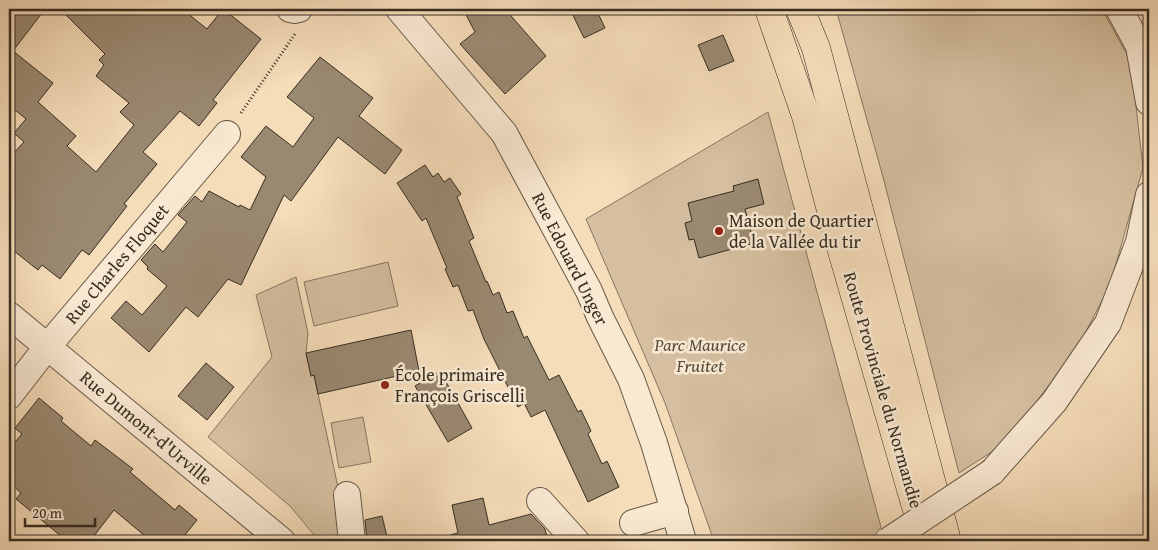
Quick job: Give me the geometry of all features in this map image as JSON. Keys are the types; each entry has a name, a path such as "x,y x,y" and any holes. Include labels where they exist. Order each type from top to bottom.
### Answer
{"highway":[{"name":"Route Provinciale du Normandie","path":"769,9 806,116 840,244 926,541"},
{"name":"Route Provinciale du Normandie","path":"800,9 818,58 947,541"}],"street":[{"name":"Rue Edouard Unger","path":"399,9 504,133 589,291 631,379 654,443 683,541"},
{"path":"416,9 503,108 520,134 614,314 648,384 698,541"},
{"path":"1119,9 1139,46 1149,102"},
{"name":"Rue Charles Floquet","path":"9,396 47,347 227,134"},
{"path":"888,541 992,472 1054,402 1108,323 1139,242 1149,195"},
{"name":"Rue Dumont-d'Urville","path":"9,315 282,541"},
{"path":"347,494 352,541"},
{"path":"540,501 576,541"},
{"path":"633,523 675,511"}],"path":[{"path":"227,134 295,17"}],"green space":[{"path":"836,9 1102,9 1131,62 1143,168 1110,285 1078,347 1004,444 959,473 883,177"},
{"name":"Parc Maurice Fruitet","path":"768,112 881,527 871,541 714,541 665,403 586,219"},
{"path":"388,262 398,306 314,326 304,282"},
{"path":"296,277 308,333 306,353 311,376 314,375 339,492 344,541 319,541 290,506 208,437 272,357 256,295"},
{"path":"363,417 371,462 339,468 331,423"}],"building":[{"path":"9,9 45,9 13,51 53,83 38,102 76,136 67,146 96,172 134,125 120,112 129,103 96,76 104,65 99,60 105,54 60,9 182,9 207,29 223,9 261,39 213,100 217,103 199,126 180,111 143,152 157,164 124,204 127,206 89,255 82,250 60,279 42,265 38,270 9,247 9,158 24,142 14,133 26,119 9,105"},
{"path":"463,9 505,9 546,56 505,94 460,44 475,32"},
{"path":"570,9 596,9 605,28 584,38"},
{"path":"723,35 734,61 709,71 698,45"},
{"path":"320,57 373,98 359,116 402,150 385,174 338,137 291,201 284,195 241,285 228,279 198,317 186,307 149,352 111,318 126,301 142,315 167,286 147,269 148,267 141,260 155,244 163,252 187,222 178,215 195,196 202,202 209,191 239,207 240,205 250,210 266,177 241,157 266,126 293,147 314,118 287,97"},
{"path":"425,165 433,177 438,173 444,182 450,178 461,194 457,197 474,238 469,241 493,295 499,292 507,313 513,311 524,338 527,336 549,380 559,375 578,412 581,410 591,431 588,434 602,464 607,461 619,487 588,502 545,410 531,417 524,403 518,407 484,339 473,310 468,311 458,285 453,287 426,218 422,221 397,183"},
{"name":"Maison de Quartier de la Vallée du tir","path":"758,179 764,204 745,209 754,243 699,258 694,239 689,240 685,223 692,221 688,203 734,191 733,186"},
{"name":"École primaire François Griscelli","path":"411,330 419,371 318,394 314,375 311,376 306,353"},
{"path":"206,363 234,387 207,420 178,396"},
{"name":"École primaire François Griscelli","path":"440,371 472,428 448,442 415,386"},
{"path":"39,398 63,418 61,421 91,446 95,440 133,469 130,472 175,510 179,505 197,520 180,541 151,541 114,510 90,541 67,541 16,499 21,493 9,482 9,449 22,434 15,428"},
{"path":"483,498 489,525 531,514 545,529 548,541 451,541 450,535 458,533 452,505"},
{"path":"382,516 388,541 367,541 365,520"}],"place":[{"name":"Maison de Quartier de la Vallée du tir","path":"719,231"},
{"name":"École primaire François Griscelli","path":"385,385"}]}
